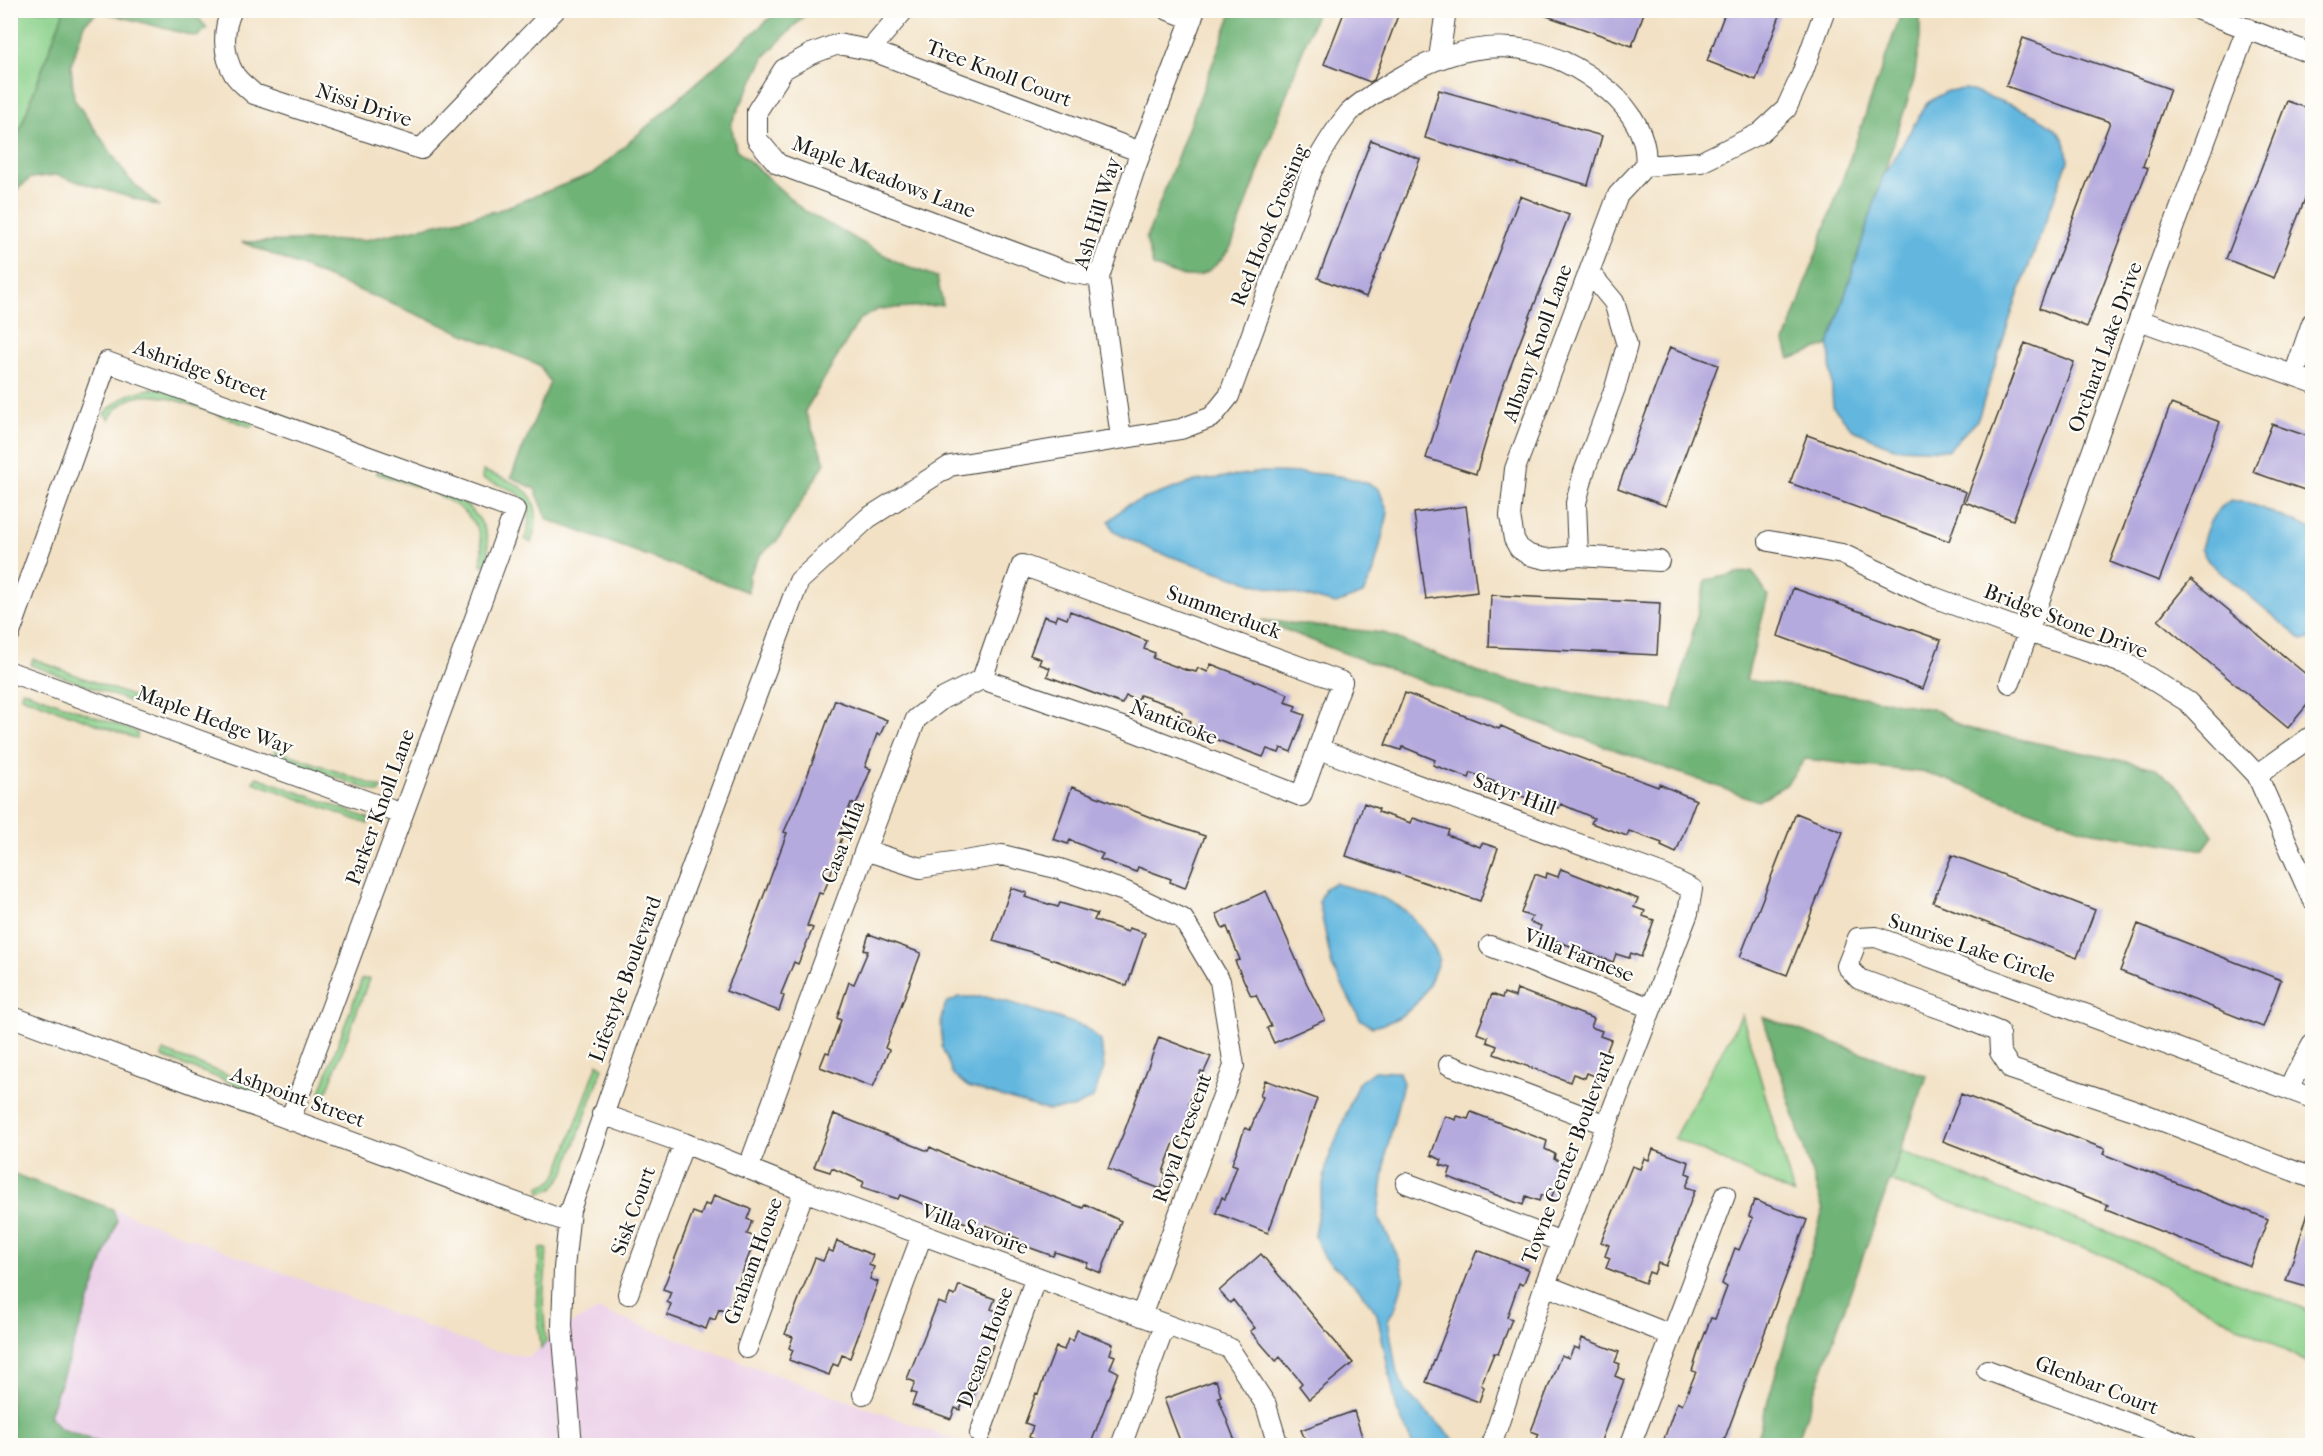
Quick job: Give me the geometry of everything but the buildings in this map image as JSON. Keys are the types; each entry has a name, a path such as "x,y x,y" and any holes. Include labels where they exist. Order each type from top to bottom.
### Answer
{"street":[{"name":"Nissi Drive","path":"228,17 225,52 235,76 254,94 421,149 555,10"},
{"path":"870,50 904,10"},
{"path":"1168,10 1194,15"},
{"path":"1439,58 1446,10"},
{"path":"1645,166 1701,162 1760,133 1786,109 1802,74 1825,10"},
{"path":"2199,10 2313,54"},
{"name":"Ash Hill Way","path":"1121,438 1099,277 1141,152 1194,15"},
{"name":"Orchard Lake Drive","path":"2010,683 2139,320 2247,28"},
{"name":"Tree Knoll Court","path":"838,44 870,50 1141,152"},
{"name":"Maple Meadows Lane","path":"838,44 811,54 784,69 757,111 757,139 778,164 1067,272 1099,277"},
{"name":"Red Hook Crossing","path":"828,556 868,519 950,466 1181,429 1212,417 1228,396 1312,170 1328,140 1351,111 1408,72 1439,58 1487,46 1527,49 1558,58 1590,75 1619,100 1634,118 1647,152 1645,166"},
{"name":"Albany Knoll Lane","path":"1578,556 1546,559 1529,555 1519,548 1514,539 1510,516 1515,469 1618,195 1645,166"},
{"path":"1589,272 1614,302 1627,345 1615,388 1584,472 1576,503 1578,556 1659,561"},
{"path":"2139,320 2313,382"},
{"path":"2294,375 2313,323"},
{"name":"Ashridge Street","path":"10,633 107,362 515,510"},
{"name":"Parker Knoll Lane","path":"290,1120 515,510"},
{"name":"Bridge Stone Drive","path":"1769,541 1842,554 1934,597 2028,632 2129,665 2188,702 2258,775 2313,899"},
{"name":"Lifestyle Boulevard","path":"572,1446 562,1326 564,1268 570,1210 657,962 799,581 828,556"},
{"name":"Summerduck","path":"982,680 1022,565 1342,682 1319,749"},
{"name":"Maple Hedge Way","path":"10,672 402,814"},
{"name":"Nanticoke","path":"982,680 1125,728 1301,796 1319,749"},
{"name":"Casa Mila","path":"748,1170 865,850 916,719 942,699 982,680"},
{"path":"2258,775 2313,736"},
{"name":"Satyr Hill","path":"1319,749 1666,876 1692,889"},
{"name":"Royal Crescent","path":"865,850 920,868 1002,855 1060,869 1124,891 1183,919 1221,981 1234,1066 1141,1316"},
{"name":"Towne Center Boulevard","path":"1491,1446 1545,1284 1688,913 1692,889"},
{"name":"Sunrise Lake Circle","path":"2313,1098 1876,937 1858,938 1846,966 1859,979 1999,1032 2000,1052 2012,1069 2134,1110 2313,1178"},
{"name":"Villa Farnese","path":"1490,946 1651,1008"},
{"name":"Ashpoint Street","path":"10,1016 568,1222"},
{"path":"2288,1089 2313,1045"},
{"path":"1449,1065 1607,1125"},
{"name":"Villa Savoire","path":"602,1114 1229,1348 1266,1405 1278,1446"},
{"name":"Sisk Court","path":"628,1294 684,1143"},
{"path":"1406,1183 1562,1242"},
{"name":"Graham House","path":"747,1348 804,1191"},
{"path":"1630,1446 1725,1195"},
{"path":"863,1394 922,1235"},
{"name":"Decaro House","path":"980,1434 1036,1277"},
{"path":"1545,1284 1671,1335"},
{"path":"1121,1446 1165,1325"},
{"name":"Glenbar Court","path":"1988,1370 2189,1446"}],"shaded area":[{"path":"113,1209 486,1349 529,1357 566,1326 599,1310 969,1445 106,1446 59,1428 49,1415 117,1221"}],"green space":[{"path":"21,10 64,11 11,154 11,38"},
{"path":"64,10 186,11 195,14 207,28 197,37 99,11 84,24 71,66 74,99 129,179 159,206 56,175 31,178 13,193 11,201 11,154"},
{"path":"1233,10 1317,11 1231,247 1222,259 1205,273 1197,276 1178,275 1153,266 1146,239"},
{"path":"778,11 809,11 765,56 731,124 736,149 803,210 899,263 937,277 943,305 879,309 859,320 805,411 825,463 778,540 761,554 749,574 748,592 548,520 535,489 511,477 550,382 539,365 242,242 365,240 496,211 594,173"},
{"path":"1902,11 1920,11 1920,39 1914,80 1829,345 1790,359 1785,342"},
{"path":"151,389 160,389 254,422 252,427 178,401 152,396 140,396 128,400 118,407 109,419 104,414 125,397"},
{"path":"381,469 438,489 456,498 471,510 482,524 488,542 487,565 481,565 482,543 476,526 465,512 450,501 432,493 376,473"},
{"path":"483,471 521,487 529,494 536,513 531,543 525,539 530,513 527,504 522,497 506,487 482,479"},
{"path":"1752,571 1768,596 1746,680 1936,710 1962,727 2156,768 2185,794 2213,835 2204,850 2093,832 1927,773 1805,759 1786,785 1758,801 1338,651 1261,620 1384,633 1493,678 1673,710 1706,580"},
{"path":"33,659 150,703 145,707 31,665"},
{"path":"22,690 137,732 137,739 21,696"},
{"path":"275,749 382,788 379,793 275,755"},
{"path":"257,777 370,819 368,824 253,782"},
{"path":"362,979 369,979 326,1094 320,1092"},
{"path":"1742,1015 1794,1194 1674,1138"},
{"path":"1763,1017 1927,1076 1796,1445 1755,1445 1823,1210"},
{"path":"163,1051 268,1090 265,1095 162,1057"},
{"path":"598,1063 603,1068 564,1174 553,1188 540,1193 539,1187 552,1181 557,1175"},
{"path":"1901,1151 2312,1312 2312,1365 2111,1258 1890,1181"},
{"path":"10,1173 113,1209 117,1221 49,1415 59,1428 106,1445 11,1445"},
{"path":"540,1248 547,1249 543,1303 546,1341 541,1349 537,1307"}],"water":[{"path":"1966,89 2021,109 2048,124 2065,142 2068,161 2014,306 1978,419 1948,450 1894,448 1853,430 1833,407 1829,345 1883,176 1927,103 1947,91"},
{"path":"1263,472 1338,476 1367,483 1379,489 1388,513 1373,574 1363,594 1336,604 1258,585 1154,551 1114,532 1109,521 1127,505 1195,481"},
{"path":"2231,500 2251,504 2312,529 2312,640 2302,640 2208,561 2201,549 2210,521"},
{"path":"1334,883 1370,893 1398,906 1420,926 1439,958 1429,983 1416,1003 1397,1018 1386,1023 1372,1027 1360,1019 1332,966 1319,902 1325,888"},
{"path":"959,997 990,997 1085,1027 1101,1041 1104,1068 1093,1098 1073,1108 1047,1110 968,1087 953,1075 942,1047 941,1019 946,1003"},
{"path":"1374,1071 1399,1072 1403,1083 1387,1150 1378,1215 1400,1261 1404,1277 1396,1307 1388,1319 1397,1374 1407,1393 1451,1436 1457,1445 1415,1445 1412,1443 1397,1410 1377,1314 1360,1290 1323,1256 1314,1235 1327,1163 1358,1083"}]}
